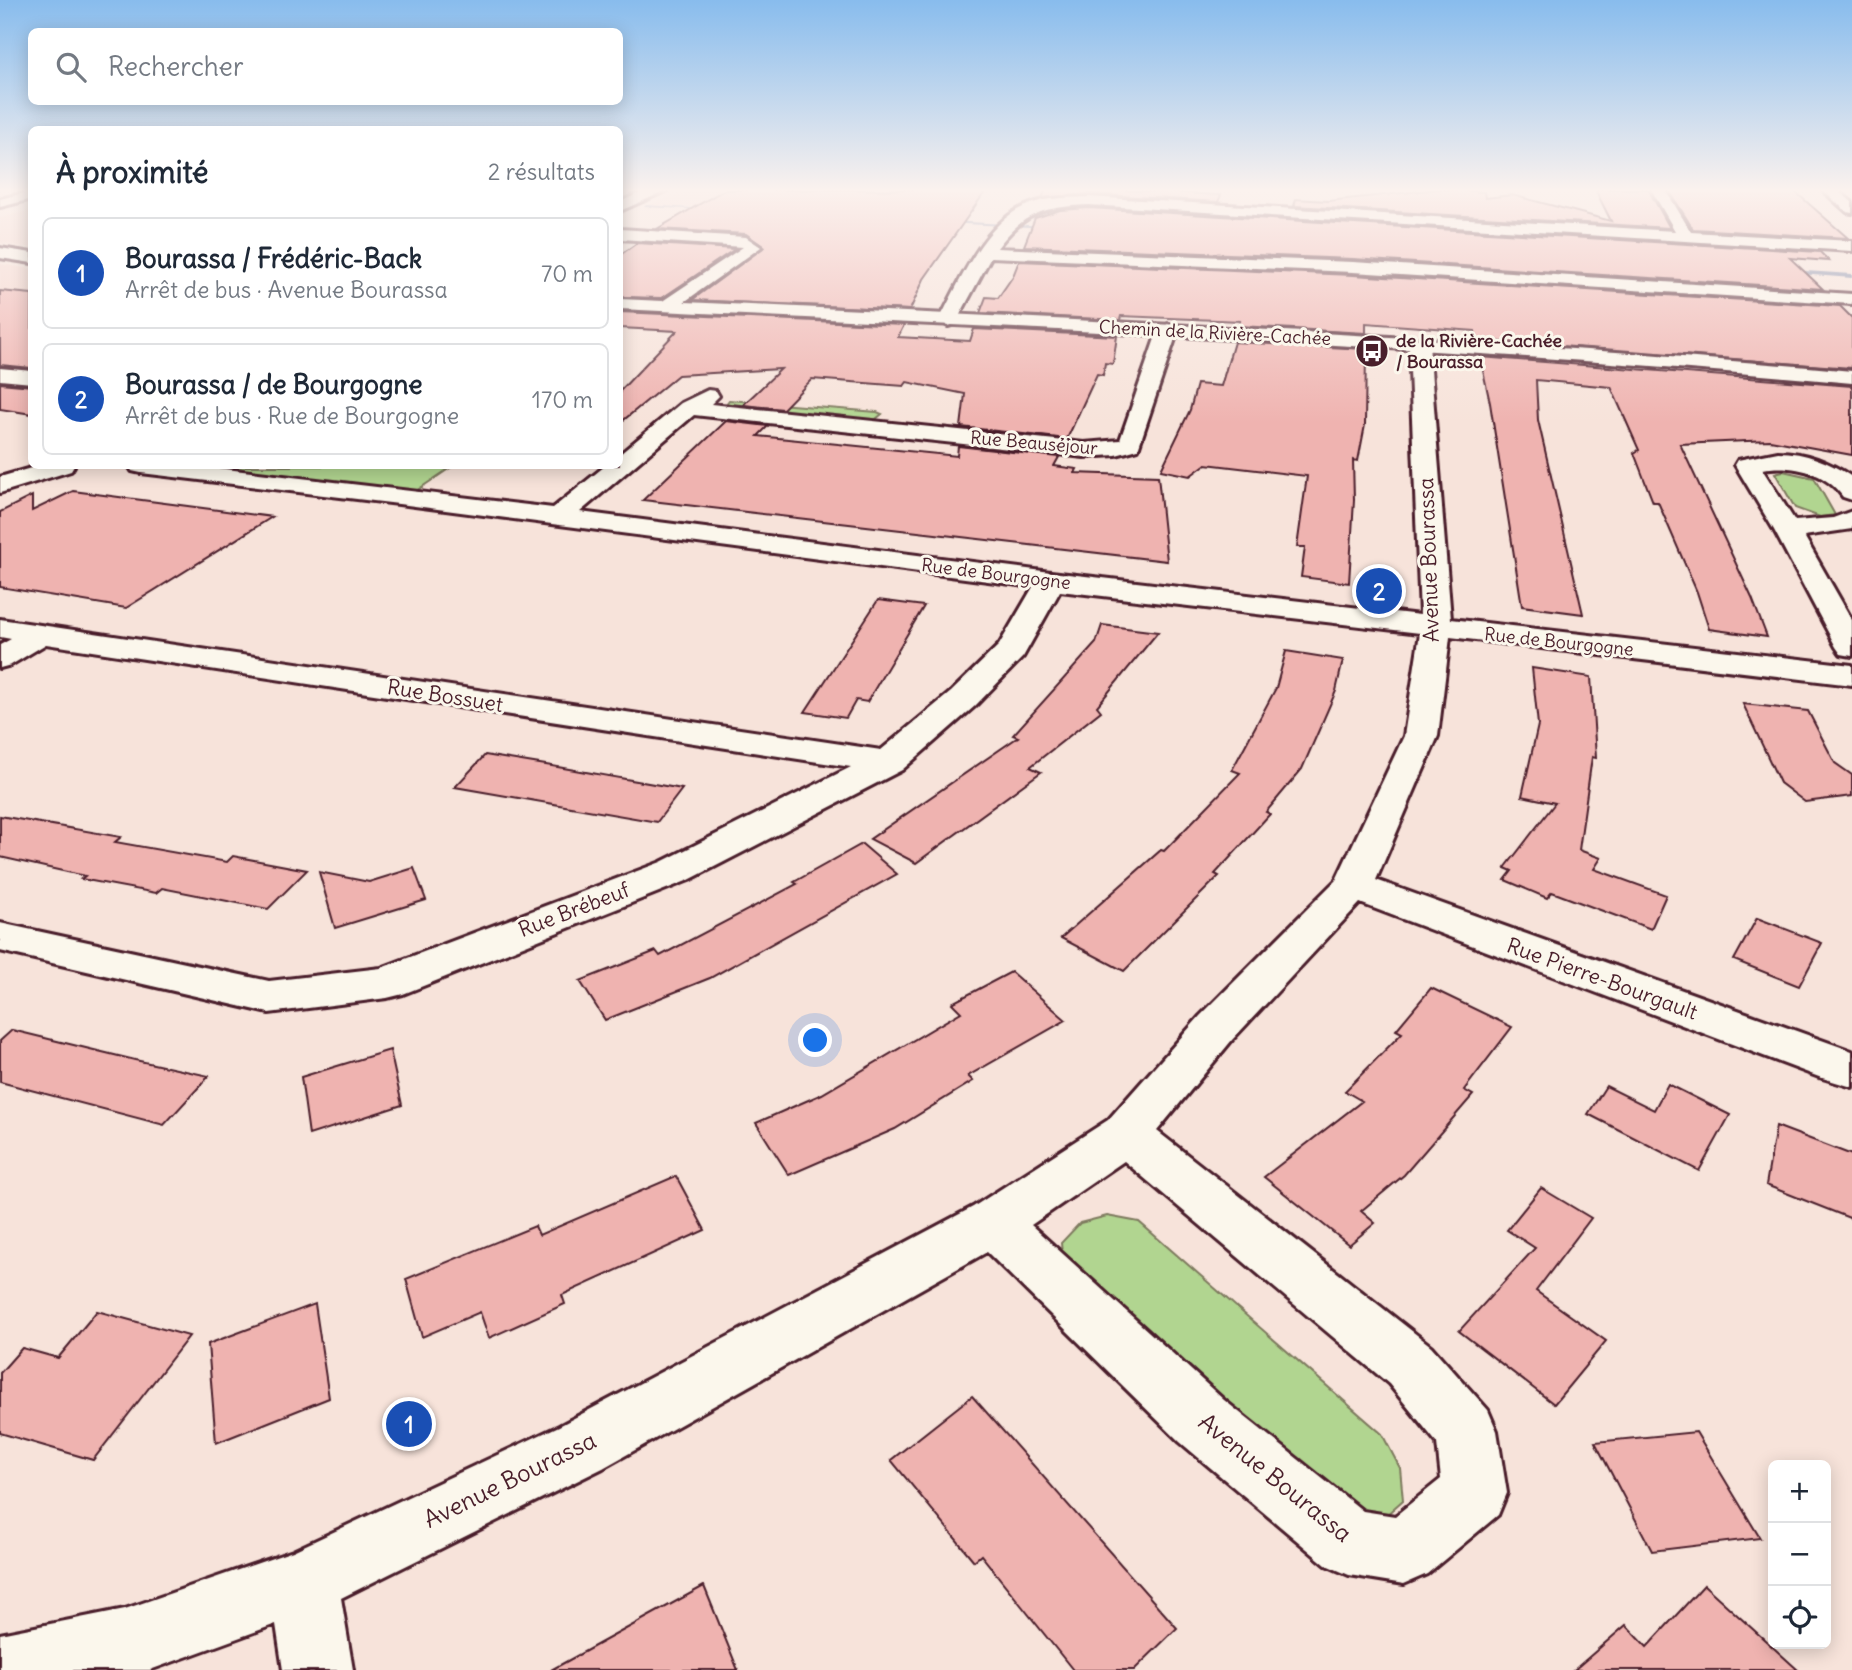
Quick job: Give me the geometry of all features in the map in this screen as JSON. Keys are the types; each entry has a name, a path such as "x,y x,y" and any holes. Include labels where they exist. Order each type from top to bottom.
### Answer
{"street":[{"path":"667,306 724,267"},
{"path":"948,320 978,267"},
{"path":"1351,267 1852,299"},
{"name":"Chemin de la Rivière-Cachée","path":"623,304 1168,330 1739,366 1852,377"},
{"name":"Rue Beauséjour","path":"689,408 1084,450 1116,449 1130,444 1168,330"},
{"name":"Avenue Bourassa","path":"0,1669 125,1644 304,1581 581,1447 992,1223 1126,1134 1216,1028 1353,886 1421,736 1436,628 1419,345"},
{"path":"0,374 28,377"},
{"path":"623,463 689,408 713,393 729,390 768,394"},
{"path":"901,430 912,409"},
{"path":"1852,492 1850,487 1825,470 1800,461 1778,457 1747,466 1787,530 1852,647"},
{"path":"0,485 52,469"},
{"name":"Rue de Bourgogne","path":"167,469 407,497 1051,581 1852,675"},
{"path":"557,518 616,469"},
{"path":"1787,530 1838,525 1852,519"},
{"name":"Rue Brébeuf","path":"0,937 269,997 387,983 676,870 889,762 963,699 1012,650 1051,581"},
{"name":"Rue Bossuet","path":"0,628 889,762"},
{"path":"0,658 40,635"},
{"name":"Rue Pierre-Bourgault","path":"1353,886 1852,1069"},
{"name":"Avenue Bourassa","path":"992,1223 1202,1421 1349,1542 1404,1551 1475,1493 1466,1431 1410,1366 1126,1134"},
{"path":"304,1581 318,1670"}],"shaded area":[{"path":"0,267 28,269 28,326 0,323"}],"green space":[{"path":"729,400 882,414 876,419 867,420 730,407 726,404"},
{"path":"167,469 449,469 407,497"},
{"path":"1783,471 1814,478 1835,515 1820,517 1795,508 1775,473"},
{"path":"1107,1216 1139,1222 1382,1434 1400,1468 1403,1500 1375,1525 1064,1275 1061,1243 1080,1223"}],"building":[{"path":"623,267 708,267 662,298 623,297"},
{"path":"737,267 932,267 910,310 692,300"},
{"path":"1017,267 1161,267 1353,275 1840,306 1852,318 1852,368 1476,340 1475,331 1366,323 1366,333 1239,326 1240,321 1121,316 1120,320 980,313 986,297 998,298"},
{"path":"1477,267 1800,267 1823,289"},
{"path":"0,291 28,294 28,368 0,365"},
{"path":"623,312 904,325 898,337 970,341 974,329 1117,336 1113,364 1105,363 1103,375 1097,374 1067,439 961,427 965,394 907,382 904,386 812,379 783,409 743,405 781,369 678,375 623,421 623,388 677,331 623,328"},
{"path":"1234,342 1366,349 1365,425 1358,461 1353,460 1354,500 1349,583 1301,577 1305,547 1297,547 1307,476 1206,464 1190,476 1161,470 1190,410 1197,384 1221,386"},
{"path":"1480,357 1852,386 1852,455 1770,440 1680,444 1752,598 1767,637 1709,629 1697,592 1658,502 1653,502 1634,453 1639,450 1611,387 1536,380 1538,420 1583,614 1522,606 1490,403"},
{"path":"0,383 28,386 28,413 0,409"},
{"path":"726,421 768,426 758,436 957,456 958,446 1059,457 1054,466 1077,469 1075,473 1158,476 1167,561 643,500"},
{"path":"73,491 272,517 126,608 0,587 0,512 32,496 32,511"},
{"path":"878,600 924,606 867,702 856,700 846,718 805,712"},
{"path":"1102,625 1158,632 1097,706 1101,711 1030,767 1041,772 916,863 870,839 1018,737 1013,735 1096,643"},
{"path":"1286,651 1343,660 1336,691 1302,769 1266,812 1270,814 1215,874 1219,876 1124,971 1061,938 1161,850 1164,851 1240,773 1232,770 1276,688"},
{"path":"1532,668 1591,677 1596,758 1592,757 1579,850 1601,858 1594,869 1666,895 1651,929 1552,892 1547,898 1505,880 1512,871 1505,868 1555,803 1522,796 1538,725"},
{"path":"1743,704 1808,711 1835,763 1852,775 1852,796 1805,802 1780,783"},
{"path":"485,755 682,789 657,822 455,787"},
{"path":"0,816 121,837 115,842 227,862 233,856 307,870 268,909 162,888 156,893 81,879 85,876 0,857"},
{"path":"862,844 897,874 710,978 605,1020 580,981 656,951 660,956 797,884 794,882"},
{"path":"414,868 426,900 335,928 319,872 369,882"},
{"path":"1757,918 1822,943 1799,986 1734,960"},
{"path":"1011,972 1066,1020 968,1076 973,1081 895,1129 789,1175 756,1123 822,1094 961,1012 952,1003"},
{"path":"1431,988 1512,1027 1464,1090 1473,1095 1404,1175 1361,1211 1375,1223 1349,1245 1264,1177 1362,1101 1345,1091 1402,1033 1396,1030"},
{"path":"12,1030 209,1076 164,1125 0,1082 0,1041"},
{"path":"390,1050 402,1105 309,1135 301,1077"},
{"path":"1668,1084 1730,1115 1699,1171 1588,1114 1606,1086 1654,1110"},
{"path":"1776,1126 1852,1155 1852,1219 1766,1185"},
{"path":"676,1176 705,1230 562,1295 565,1304 489,1338 480,1312 422,1337 406,1279 535,1226 539,1235"},
{"path":"1541,1188 1591,1218 1536,1291 1606,1341 1554,1404 1459,1331 1535,1248 1507,1230"},
{"path":"315,1304 329,1398 216,1443 208,1344"},
{"path":"97,1311 189,1336 93,1460 0,1433 0,1373 22,1348 58,1358"},
{"path":"972,1396 1177,1628 1134,1670 1073,1670 981,1555 974,1561 891,1460"},
{"path":"1696,1432 1760,1538 1652,1551 1595,1442"},
{"path":"1704,1585 1768,1643 1768,1649 1775,1649 1798,1670 1574,1670 1626,1625 1647,1647"},
{"path":"704,1586 738,1670 551,1670"}],"waterway":[{"path":"1789,272 1852,276"}],"place":[{"name":"de la Rivière-Cachée / Bourassa","path":"1372,351"},
{"name":"Bourassa / de Bourgogne","path":"1379,591"},
{"name":"Bourassa / Frédéric-Back","path":"409,1424"}]}
